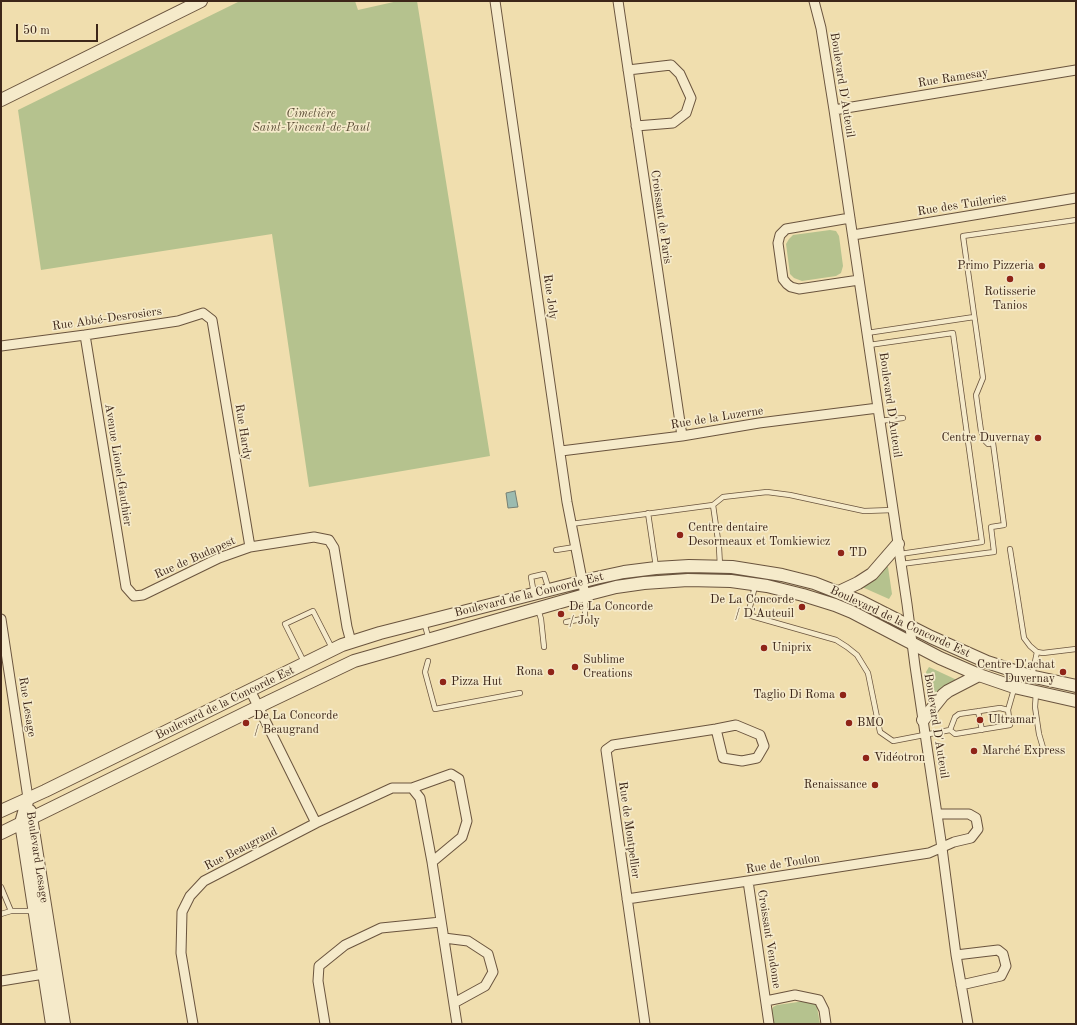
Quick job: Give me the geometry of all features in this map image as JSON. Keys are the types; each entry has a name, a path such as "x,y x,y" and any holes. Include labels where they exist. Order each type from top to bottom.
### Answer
{"street":[{"path":"1,100 201,1"},
{"name":"Rue Joly","path":"495,1 571,524 585,595"},
{"name":"Croissant de Paris","path":"618,1 682,436"},
{"name":"Boulevard D'Auteuil","path":"814,1 821,28 834,110 899,549 956,954 968,1024"},
{"path":"628,70 671,65 680,74 692,98 686,114 673,123 636,126"},
{"name":"Rue Ramesay","path":"834,110 1076,70"},
{"name":"Rue des Tuileries","path":"852,235 1076,198"},
{"path":"850,218 786,229 780,235 778,243 784,279 786,284 791,288 799,289 859,280"},
{"name":"Rue Abbé-Desrosiers","path":"1,346 178,321 203,313 212,320"},
{"name":"Rue Hardy","path":"212,320 250,547"},
{"name":"Avenue Lionel-Gauthier","path":"85,335 126,587 134,596"},
{"name":"Rue de la Luzerne","path":"561,451 682,436 759,423 878,408"},
{"name":"Rue de Budapest","path":"134,596 143,595 219,558 250,547 314,537 329,540 334,548 347,627 351,642"},
{"path":"839,592 872,574 899,549"},
{"name":"Boulevard de la Concorde Est","path":"1,811 351,642 612,574 656,568 720,566 782,575 814,583 866,604 972,656 1000,667 1076,686"},
{"name":"Boulevard de la Concorde Est","path":"1,833 354,661 585,595 624,586 675,580 710,580 756,584 804,595 835,605 869,620 940,658 979,675"},
{"name":"Rue Lesage","path":"1,619 5,666 28,798"},
{"path":"923,720 943,695 979,675 1014,687 1076,701"},
{"path":"250,690 316,823"},
{"name":"Rue de Montpellier","path":"645,1024 606,750 613,745 736,725 760,735 764,746 757,758 742,761 723,758 716,729"},
{"name":"Rue Beaugrand","path":"193,1024 181,953 182,912 190,896 204,881 316,823 392,788 412,788 451,774 459,779 467,821 462,837 432,862"},
{"path":"412,788 420,798 442,922 457,1024"},
{"name":"Boulevard Lesage","path":"28,798 26,820 50,973 64,1024"},
{"path":"937,814 969,814 976,818 978,829 971,838 954,842 942,848"},
{"name":"Rue de Toulon","path":"627,899 929,853 942,848"},
{"name":"Croissant Vendome","path":"748,881 769,1024"},
{"path":"325,1024 318,981 319,966 345,945 381,928 442,922"},
{"path":"444,938 468,941 488,954 493,972 485,986 454,1003"},
{"path":"956,954 998,950 1003,954 1006,966 1001,976 961,986"},
{"path":"1,981 50,973"},
{"name":"Boulevard Lesage","path":"50,973 52,1024"},
{"name":"Croissant Vendome","path":"766,1001 795,995 819,1000 824,1010 826,1024"}],"lane":[{"path":"901,564 994,552 991,527 1004,525 992,444 988,444 986,442 981,431 976,394 983,378 963,236 1076,220"},
{"path":"867,333 974,317"},
{"path":"869,345 953,333 982,542 899,549"},
{"path":"880,420 903,418"},
{"path":"571,524 713,505 723,497 737,494 767,492 790,495 864,511 893,510"},
{"path":"713,505 720,566"},
{"path":"648,513 656,568"},
{"path":"556,550 575,546"},
{"path":"1010,549 1024,638 1037,652 1076,649"},
{"path":"534,594 531,577 544,574 549,590"},
{"path":"756,584 748,615 828,637 847,647 857,656 868,673 880,732 893,741 950,730 955,734 1010,725 1008,710 1014,687"},
{"path":"566,622 585,617 585,595"},
{"path":"538,609 541,619 544,647"},
{"path":"305,664 285,624 313,611 332,650"},
{"path":"424,622 429,640"},
{"path":"1032,676 1037,652"},
{"path":"428,661 425,672 435,709 520,693"},
{"path":"1036,692 1035,707 1039,734 1044,750"},
{"path":"950,730 957,715 1000,708 1008,710"},
{"path":"978,711 982,730"},
{"path":"1,887 11,911"},
{"path":"1,914 11,911 40,910"}],"green space":[{"name":"Cimetière Saint-Vincent-de-Paul","path":"240,1 355,1 358,10 398,1 417,1 490,456 309,487 272,234 41,270 18,110"},
{"path":"830,230 836,231 839,236 843,266 841,273 836,276 802,281 794,278 790,274 786,244 789,239 793,235"},
{"path":"886,567 888,567 892,594 889,599 862,587"},
{"path":"929,667 957,680 933,699 931,698 926,672"},
{"path":"805,1001 815,1003 820,1024 773,1024 771,1012 773,1007 777,1005"}],"water":[{"path":"515,491 518,507 508,508 506,493"}],"place":[{"name":"Primo Pizzeria","path":"1042,266"},
{"name":"Rotisserie Tanios","path":"1010,279"},
{"name":"Centre Duvernay","path":"1038,438"},
{"name":"Centre dentaire Desormeaux et Tomkiewicz","path":"680,535"},
{"name":"TD","path":"841,553"},
{"name":"De La Concorde / D'Auteuil","path":"802,607"},
{"name":"De La Concorde / Joly","path":"561,614"},
{"name":"Uniprix","path":"764,648"},
{"name":"Sublime Creations","path":"575,667"},
{"name":"Rona","path":"551,672"},
{"name":"Centre D'achat Duvernay","path":"1063,672"},
{"name":"Pizza Hut","path":"443,682"},
{"name":"Taglio Di Roma","path":"843,695"},
{"name":"Ultramar","path":"980,720"},
{"name":"De La Concorde / Beaugrand","path":"246,723"},
{"name":"BMO","path":"849,723"},
{"name":"Marché Express","path":"974,751"},
{"name":"Vidéotron","path":"866,758"},
{"name":"Renaissance","path":"875,785"}]}
